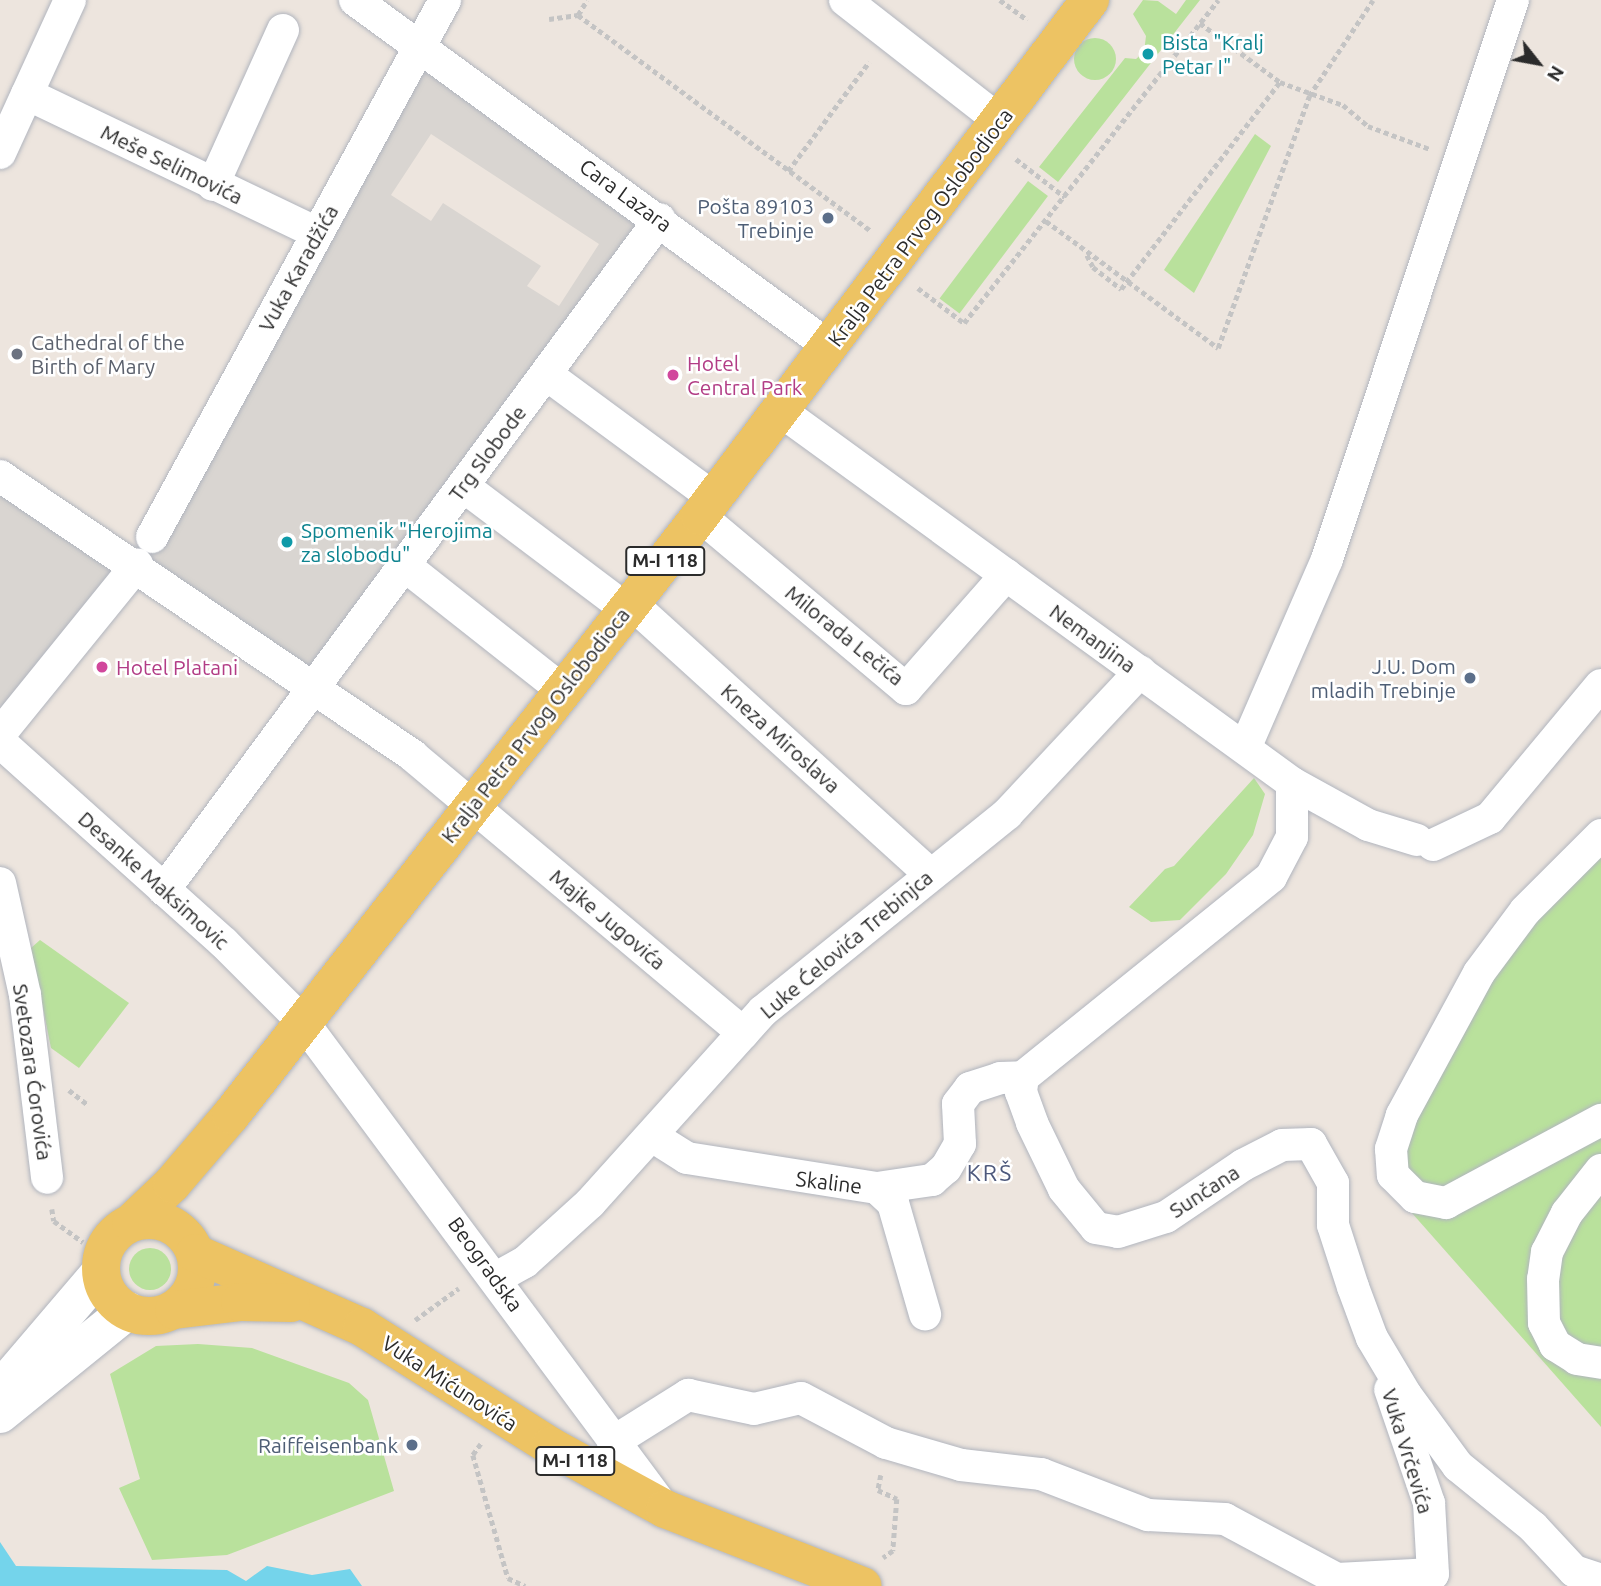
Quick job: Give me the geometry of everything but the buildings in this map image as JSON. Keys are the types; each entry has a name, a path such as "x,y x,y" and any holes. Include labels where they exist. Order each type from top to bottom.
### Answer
{"main road":[{"name":"Kralja Petra Prvog Oslobodioca","path":"231,1115 472,804 782,412 830,347 907,269 1006,139 1090,0"},
{"name":"M-I 118","path":"95,1260 108,1243 172,1184 231,1115"},
{"name":"M-I 118","path":"127,1311 142,1317 174,1310 194,1285 185,1241 197,1173 231,1115"},
{"name":"M-I 118","path":"131,1223 162,1222 185,1241"},
{"name":"Vuka Mićunovića","path":"185,1241 304,1304 362,1327 571,1459 665,1509 862,1586"},
{"path":"95,1260 113,1302 127,1311"},
{"name":"Vuka Mićunovića","path":"174,1310 240,1302 304,1304"}],"street":[{"path":"0,153 70,0"},
{"name":"Cara Lazara","path":"355,0 660,219 830,347"},
{"name":"Vuka Karadžića","path":"152,537 445,0"},
{"path":"845,0 890,35 1006,139"},
{"path":"1245,748 1327,559 1513,0"},
{"path":"213,185 283,30"},
{"name":"Meše Selimovića","path":"27,94 317,233"},
{"name":"Trg Slobode","path":"164,890 660,219"},
{"path":"545,374 707,507"},
{"name":"Nemanjina","path":"782,412 1292,783 1368,825 1425,842 1490,818 1601,685"},
{"name":"Majke Jugovića","path":"0,476 136,565 413,756 743,1033"},
{"name":"Kneza Miroslava","path":"463,486 629,606 930,874"},
{"name":"Milorada Lečića","path":"707,507 906,689 1006,575"},
{"path":"0,734 136,565"},
{"path":"404,565 562,690"},
{"name":"Luke Ćelovića Trebinjca","path":"496,1278 553,1239 652,1136 763,1011 1007,814 1140,672"},
{"name":"Desanke Maksimovic","path":"0,742 164,890 303,1022"},
{"path":"877,1188 932,1180 946,1168 960,1144 958,1104 970,1088 1000,1078 1023,1077 1271,877 1292,837 1292,783"},
{"path":"1601,835 1525,911 1479,974 1402,1115 1391,1149 1393,1175 1415,1197 1446,1203 1601,1120"},
{"name":"Svetozara Ćorovića","path":"0,883 25,995 47,1178"},
{"name":"Beogradska","path":"303,1022 496,1278 665,1509"},
{"name":"Sunčana","path":"1023,1077 1021,1092 1028,1112 1064,1189 1096,1228 1118,1232 1167,1217 1243,1165 1282,1145 1311,1144 1333,1183 1333,1225 1372,1338 1406,1395 1458,1466 1533,1527 1574,1571 1601,1580"},
{"name":"Skaline","path":"652,1136 687,1158 877,1188 893,1203 925,1314"},
{"path":"1601,1170 1567,1213 1547,1252 1543,1279 1544,1323 1555,1345 1577,1359 1601,1363"},
{"path":"0,1391 95,1260"},
{"path":"0,1414 127,1311"},
{"name":"Vuka Vrčevića","path":"613,1441 688,1395 754,1409 801,1398 886,1443 949,1461 1041,1474 1148,1515 1226,1519 1337,1579 1433,1574 1429,1503 1372,1338"}],"path":[{"path":"578,15 587,0"},
{"path":"549,19 578,15 788,171 907,269 964,323 1218,0"},
{"path":"1046,221 1125,283 1218,348 1309,96 1373,0"},
{"path":"1200,23 1280,82 1309,96 1343,105 1368,126 1394,137"},
{"path":"788,171 890,35"},
{"path":"1125,283 1280,82"},
{"path":"1006,139 1065,197"},
{"path":"66,1230 95,1260"},
{"path":"473,1455 508,1578 526,1586"},
{"path":"893,1550 897,1500"}],"green space":[{"path":"1143,0 1158,1 1176,14 1186,0 1200,0 1058,182 1039,167 1125,58 1136,59 1144,52 1146,36 1133,14"},
{"path":"1095,38 1110,44 1116,59 1110,74 1095,80 1080,74 1074,59 1080,44"},
{"path":"1255,134 1271,146 1194,293 1164,270"},
{"path":"1028,181 1048,196 959,313 940,298"},
{"path":"1254,778 1265,794 1253,835 1226,874 1180,920 1151,922 1129,907 1165,869 1174,866"},
{"path":"1601,845 1601,1427 1381,1178 1485,975"},
{"path":"40,940 129,1003 79,1068 51,1048 31,948"},
{"path":"150,1248 165,1254 171,1269 165,1284 150,1290 135,1284 129,1269 135,1254"},
{"path":"198,1344 252,1348 349,1383 368,1400 394,1491 227,1555 152,1560 119,1488 140,1479 110,1374 156,1346"}],"shaded area":[{"path":"420,47 660,219 313,688 137,565","holes":["431,134 599,244 559,306 527,286 541,266 443,203 431,221 391,195"]},
{"path":"0,476 137,565 0,734"}],"water":[{"path":"0,1542 16,1566 227,1570 246,1581 267,1566 312,1575 350,1569 362,1586 0,1586"}],"place":[{"name":"Bista \"Kralj Petar I\"","path":"1148,54"},
{"name":"Pošta 89103 Trebinje","path":"828,218"},
{"name":"Cathedral of the Birth of Mary","path":"17,354"},
{"name":"Hotel Central Park","path":"673,375"},
{"name":"Spomenik \"Herojima za slobodu\"","path":"287,542"},
{"name":"Hotel Platani","path":"102,667"},
{"name":"J.U. Dom mladih Trebinje","path":"1470,678"},
{"name":"Raiffeisenbank","path":"412,1445"}],"district":[{"name":"KRŠ","path":"990,1173"}]}
